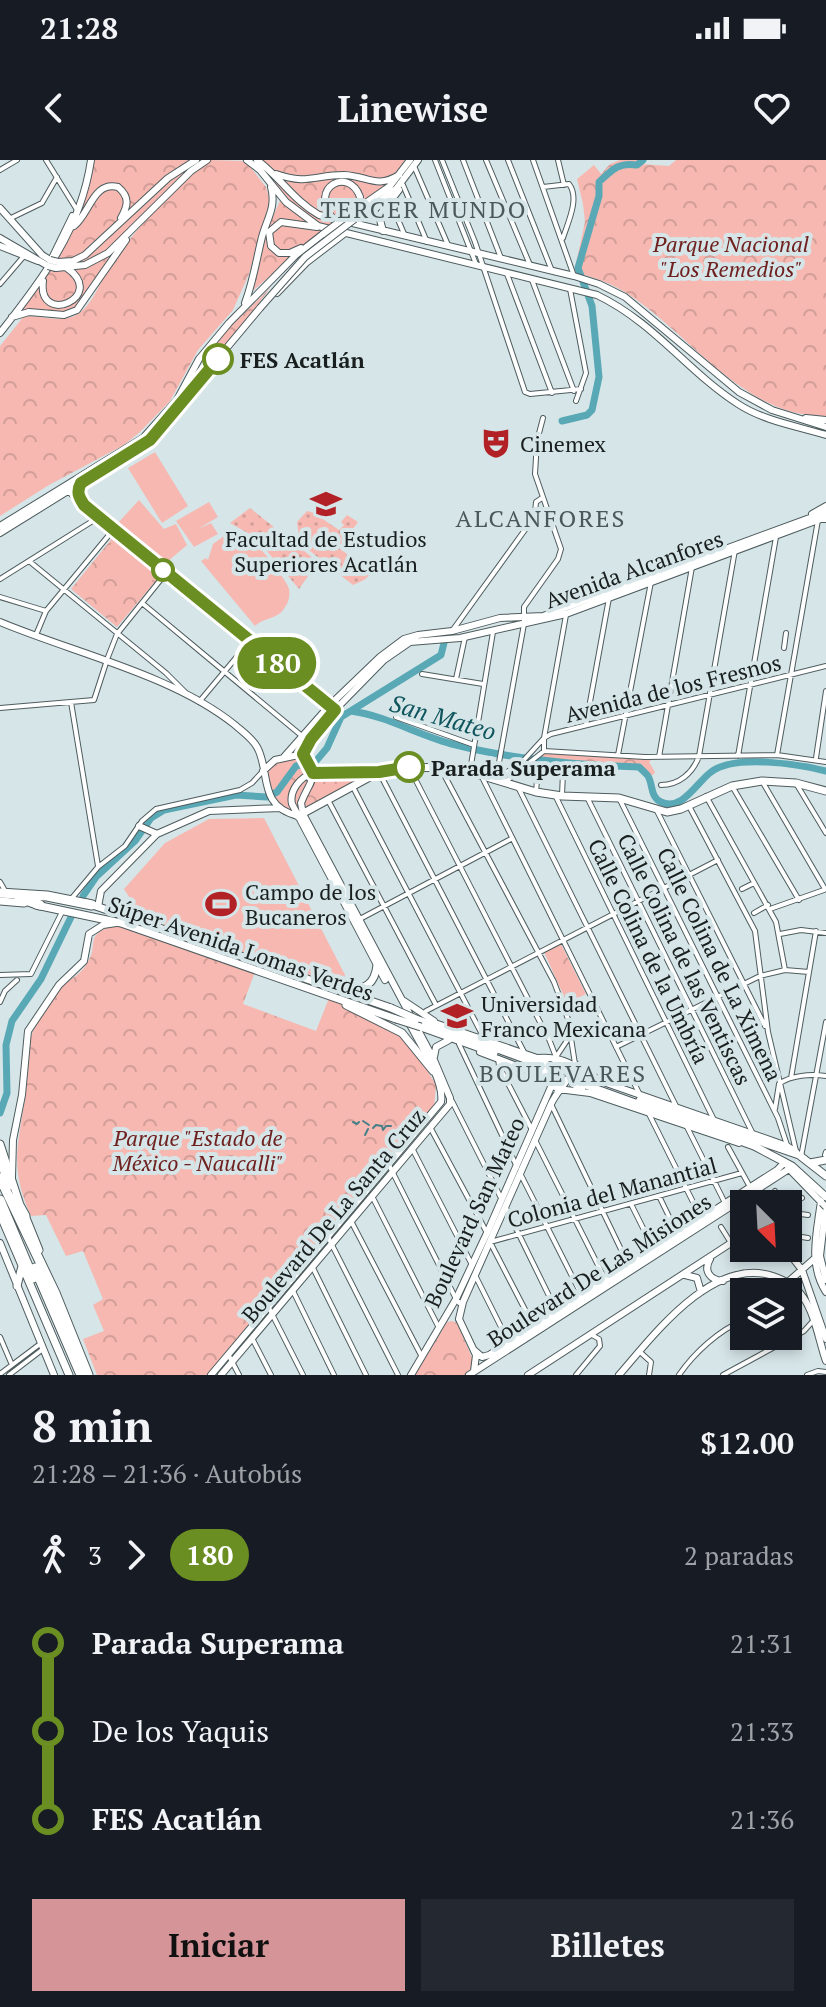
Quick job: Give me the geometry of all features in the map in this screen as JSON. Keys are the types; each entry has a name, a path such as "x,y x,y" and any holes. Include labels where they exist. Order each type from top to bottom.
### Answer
{"highway":[{"path":"1,892 27,893 95,906"},
{"path":"1,892 40,905"},
{"path":"0,1156 21,1216 90,1375"},
{"path":"0,1165 21,1216"},
{"path":"0,1178 21,1216"},
{"path":"0,1188 55,1317 75,1375"},
{"path":"0,1200 75,1375"}],"main road":[{"path":"67,268 76,276 79,288 74,300 63,305 51,303 43,293 86,189 91,160"},
{"path":"0,333 52,265 79,259 168,178 196,160"},
{"path":"1,248 52,265 67,268 85,265 101,258 175,186 207,160"},
{"path":"247,160 298,214 325,231"},
{"path":"257,160 276,174 299,202 319,215 599,284 644,310 739,392 772,410 826,427"},
{"path":"0,533 153,429 177,400 199,359 242,308 325,231 403,176 414,162"},
{"path":"276,174 303,181 344,175 380,183 403,176"},
{"path":"383,231 379,218 403,176"},
{"path":"168,178 174,180 175,186"},
{"path":"242,308 261,239 273,211 268,180"},
{"path":"333,219 326,209 324,196 330,185 336,182 354,186 360,197 358,209"},
{"path":"71,228 80,221 97,192 107,186 118,187 126,197 125,212 117,224"},
{"path":"0,526 81,483 150,440 305,257 399,187"},
{"path":"0,208 52,265"},
{"path":"311,243 290,253 279,253 271,246 269,232 281,222 345,233 597,295 620,306 659,336 738,404 768,418 826,435"},
{"path":"12,317 29,312 64,315 77,310 136,226"},
{"path":"252,318 307,262 345,233"},
{"path":"0,238 40,261"},
{"path":"242,308 298,257 304,256 307,262"},
{"path":"659,336 675,346 682,342"},
{"path":"207,349 209,355 218,359"},
{"path":"199,359 206,362 210,369"},
{"path":"793,417 826,420"},
{"path":"81,483 78,493 84,505"},
{"path":"67,489 332,708"},
{"path":"799,522 826,506"},
{"name":"Avenida Alcanfores","path":"565,612 738,544 799,522 824,517"},
{"name":"Avenida Alcanfores","path":"403,643 462,638 523,620 565,612 824,517"},
{"name":"Avenida Alcanfores","path":"403,643 418,635 452,631 479,623 523,620"},
{"path":"0,622 35,637 107,660 186,694 220,714 251,738 260,753 264,780 280,808"},
{"path":"479,623 479,633"},
{"path":"263,771 284,757 380,657 403,643"},
{"path":"304,757 311,739 332,708"},
{"path":"284,757 304,757"},
{"path":"300,815 301,803 311,787 312,771 304,757"},
{"path":"300,815 292,804 291,793 312,771 460,768 536,792 558,796 619,798 657,811 675,812 732,786 762,781 796,783 826,791"},
{"path":"95,906 101,891 152,834 209,811 280,808 300,815 379,772"},
{"name":"Boulevard De La Santa Cruz","path":"221,1375 230,1358 270,1310 391,1168 448,1108 450,1098 434,1060 300,815"},
{"path":"139,828 152,834"},
{"name":"Súper Avenida Lomas Verdes","path":"1,892 72,898 114,912 391,1008 449,1040 530,1071 554,1088 590,1093 726,1141 754,1146"},
{"name":"Súper Avenida Lomas Verdes","path":"40,905 121,923 396,1019 441,1024 525,1054 539,1064"},
{"path":"12,1185 13,1140 22,1095 28,1031 59,985 84,961 86,940 92,930 121,923 114,912"},
{"name":"Boulevard De La Santa Cruz","path":"211,1375 252,1338 270,1310 292,1290 330,1240 372,1196 441,1102 443,1095 433,1071 356,921"},
{"path":"341,990 366,988 375,978 377,965"},
{"path":"395,990 414,1010 441,1024"},
{"path":"330,996 402,1033 433,1071"},
{"name":"Súper Avenida Lomas Verdes","path":"419,1023 539,1064 556,1057 575,1064 593,1077 795,1153 825,1175"},
{"path":"434,1060 436,1047 449,1040"},
{"name":"Boulevard San Mateo","path":"459,1319 459,1300 472,1265 521,1174 551,1104 556,1057"},
{"path":"530,1071 545,1073 548,1065 539,1064"},
{"name":"Boulevard San Mateo","path":"411,1375 475,1275 490,1242 516,1166 533,1130 554,1088 567,1083 575,1064"},
{"path":"590,1093 573,1083 578,1075 593,1077"},
{"name":"Súper Avenida Lomas Verdes","path":"795,1153 581,1082 754,1146 784,1163 824,1201"},
{"path":"0,1144 21,1216"},
{"path":"784,1163 795,1153"},
{"path":"810,1163 826,1157"},
{"name":"Boulevard De Las Misiones","path":"752,1190 784,1163"},
{"name":"Boulevard De Las Misiones","path":"474,1350 485,1357 605,1279 630,1268 653,1248 730,1201"},
{"path":"824,1201 814,1259 826,1292"},
{"path":"823,1281 820,1256 824,1201"},
{"name":"Boulevard De Las Misiones","path":"471,1374 730,1204"},
{"path":"0,1214 75,1375"},
{"path":"0,1243 54,1375"},
{"path":"530,1375 730,1244"},
{"path":"714,1254 707,1271 713,1279 723,1281"},
{"path":"793,1278 814,1259"},
{"path":"797,1262 802,1270 826,1361"},
{"path":"17,1286 22,1266"},
{"path":"735,1278 755,1273 778,1278"},
{"path":"681,1276 688,1274 697,1278 701,1292"},
{"path":"619,1375 677,1310 701,1292 730,1279"},
{"path":"809,1297 812,1284 823,1281"},
{"path":"802,1292 809,1297 824,1324 826,1339"},
{"path":"445,1319 451,1316 459,1319 474,1350 477,1359 471,1374"}],"street":[{"path":"0,170 17,160"},
{"path":"46,160 75,214 52,265"},
{"path":"463,160 501,259"},
{"path":"486,160 530,266"},
{"path":"508,160 552,271"},
{"path":"533,160 576,277"},
{"path":"558,160 564,185"},
{"path":"475,253 436,163 444,161 525,392 552,393 581,389"},
{"path":"414,162 449,248"},
{"path":"9,219 42,203 57,177"},
{"path":"543,187 571,186 574,201 562,240"},
{"path":"399,187 428,243"},
{"path":"390,201 405,237"},
{"path":"0,284 24,256"},
{"path":"507,272 552,393"},
{"path":"531,278 574,391"},
{"path":"569,287 586,373 576,401"},
{"path":"500,780 524,607 558,559 561,549 535,470 537,438 543,418"},
{"path":"452,631 527,527 536,502 542,498"},
{"path":"0,579 99,517"},
{"path":"777,755 796,643 824,517"},
{"path":"35,637 46,611 114,529"},
{"path":"738,756 776,537"},
{"path":"661,785 671,785 681,780 699,756 734,552 738,544"},
{"path":"29,561 166,673 186,694"},
{"path":"659,757 692,567"},
{"path":"0,708 94,700 117,634 166,573"},
{"path":"618,755 651,582"},
{"path":"642,583 649,594"},
{"path":"0,597 46,611"},
{"path":"586,724 609,598"},
{"path":"142,603 302,736"},
{"path":"544,751 565,612"},
{"path":"470,771 493,629"},
{"path":"786,633 784,645 796,643"},
{"path":"456,679 462,638"},
{"path":"199,702 250,641"},
{"name":"Avenida de los Fresnos","path":"500,780 533,755 544,738 586,724 826,666"},
{"path":"162,684 166,673"},
{"path":"422,674 484,684"},
{"path":"816,758 826,691"},
{"path":"71,702 98,867"},
{"path":"396,717 474,746"},
{"path":"533,755 544,751 659,757 777,755 816,758 826,762"},
{"path":"409,767 543,1028"},
{"path":"440,767 562,1000 575,1064"},
{"path":"536,792 538,769"},
{"path":"72,898 98,867 125,846 150,813 164,805 240,790 263,771"},
{"path":"379,772 525,1054"},
{"path":"558,796 563,773"},
{"path":"481,775 641,1095"},
{"path":"754,913 826,889 762,781"},
{"path":"796,783 826,833"},
{"path":"517,785 677,1108"},
{"path":"732,786 799,900"},
{"path":"353,787 485,1040"},
{"name":"Calle Colina de la Umbría","path":"558,796 715,1122"},
{"path":"706,796 769,907 780,934 785,970"},
{"name":"Calle Colina de las Ventiscas","path":"587,797 754,1136"},
{"name":"Calle Colina de La Ximena","path":"619,798 795,1153"},
{"path":"328,800 436,1005"},
{"path":"689,806 754,928 768,1032 795,1153"},
{"path":"657,811 768,1032"},
{"path":"356,921 511,839"},
{"path":"426,1011 718,860"},
{"path":"742,889 755,883"},
{"path":"0,975 31,974 62,912"},
{"path":"780,934 801,930 826,933"},
{"path":"791,1078 816,931"},
{"path":"616,1047 760,976 785,970 809,972"},
{"path":"0,1002 3,991 17,980"},
{"path":"795,1153 816,1075 826,1022"},
{"path":"547,1034 556,1057"},
{"path":"556,1057 570,1036"},
{"path":"459,1044 581,1294"},
{"path":"498,1058 499,1066 533,1130"},
{"path":"779,1084 791,1078 826,1076"},
{"path":"775,1111 779,1084"},
{"path":"450,1098 556,1310"},
{"path":"551,1104 630,1268"},
{"path":"649,1114 701,1218"},
{"path":"430,1127 487,1233"},
{"path":"687,1127 725,1203"},
{"path":"535,1140 605,1279"},
{"path":"728,1147 752,1190"},
{"path":"412,1148 472,1265"},
{"path":"391,1168 459,1300"},
{"name":"Colonia del Manantial","path":"490,1242 742,1173"},
{"path":"372,1196 439,1328"},
{"path":"659,1196 677,1233"},
{"path":"631,1204 653,1248"},
{"path":"802,1214 808,1215"},
{"path":"351,1220 422,1357"},
{"path":"721,1227 730,1241"},
{"path":"802,1237 808,1238"},
{"path":"330,1240 398,1375"},
{"path":"490,1242 533,1325"},
{"path":"312,1266 366,1375"},
{"path":"475,1275 508,1341"},
{"path":"292,1290 334,1375"},
{"path":"270,1310 303,1375"},
{"path":"802,1332 813,1321"},
{"path":"679,1375 730,1327"},
{"path":"576,1375 600,1346 597,1336 589,1335"},
{"path":"0,1337 13,1372"},
{"path":"252,1338 271,1375"},
{"path":"0,1374 13,1372 42,1346"},
{"path":"723,1375 768,1350"},
{"path":"640,1352 651,1363 649,1375"},
{"path":"230,1358 239,1375"},
{"path":"807,1375 826,1372"}],"green space":[{"path":"94,160 200,160 177,180 117,247 80,306 67,312 20,312 77,220"},
{"path":"211,160 242,161 266,187 270,201 249,274 233,310 198,350 170,401 140,432 124,445 49,485 0,516 0,346 24,316 66,318 83,310 109,268 143,223 168,195"},
{"path":"259,160 405,160 387,186 321,232 249,294 256,278 267,230 283,194"},
{"name":"Parque Nacional \"Los Remedios\"","path":"620,160 643,160 640,164 669,166 676,160 826,160 826,416 797,413 770,404 721,372 631,296 604,281 574,272 585,222 577,179 594,165 601,174 610,164"},
{"path":"271,287 222,351 216,355 210,354 209,350 216,341"},
{"path":"155,452 188,506 162,523 128,468"},
{"path":"139,500 164,529 176,524 187,545 167,562 117,524"},
{"path":"209,502 218,517 198,529 211,523 218,534 194,547 176,521"},
{"path":"250,508 318,562 299,589 255,537 230,523"},
{"path":"307,511 339,530 347,515 358,522 339,548 372,573 353,585 300,543 297,522"},
{"path":"227,534 241,534 251,539 277,569 289,589 288,601 282,611 255,626 201,561 208,560 213,544"},
{"path":"114,536 160,576 117,627 71,589"},
{"path":"117,537 159,572 138,598 95,563"},
{"path":"544,751 645,757 652,759 649,762 655,772 648,775 639,766 604,766 595,773 583,772 582,767 569,766 568,771 561,771 561,779 550,777 550,766 533,760"},
{"path":"300,757 309,777 298,800 297,810 290,812 272,794 265,771 278,762"},
{"path":"369,773 304,810 315,775"},
{"name":"Campo de los Bucaneros","path":"264,818 345,975 342,987 143,918 124,889 165,843 209,819"},
{"name":"Parque \"Estado de México - Naucalli\"","path":"121,923 256,969 243,1004 316,1031 329,998 397,1031 418,1055 436,1085 434,1109 208,1375 97,1375 83,1339 104,1331 93,1305 103,1299 83,1251 66,1256 46,1215 31,1216 17,1168 30,1038 56,994 86,965 96,936 108,927"},
{"path":"561,944 586,994 567,1003 544,952"},
{"path":"447,1322 457,1323 473,1360 470,1372 465,1375 415,1375"}],"waterway":[{"path":"562,421 587,415 592,410 599,377 592,306 578,268 599,196 599,182 616,168 637,165 643,160"},
{"path":"83,896 96,877 135,841 151,818 164,810 236,795 267,797 277,792 296,766 316,761 327,748 341,717 441,655 444,643"},
{"name":"San Mateo","path":"351,711 478,750 547,761 639,767 648,776 655,797 669,804 682,800 711,772 735,763 784,763 826,771"},
{"path":"0,1113 7,1093 6,1045 12,1021 41,979 72,915"},
{"path":"363,1121 369,1125"},
{"path":"353,1122 359,1122"},
{"path":"373,1128 382,1126 383,1130 391,1126"},
{"path":"365,1135 368,1129"}],"tunnel":[{"path":"539,1069 571,1080"}],"bus line":[{"name":"180","path":"218,359 150,440 81,483 79,496 84,505 335,710 303,754 313,773 379,772 409,767"}],"place":[{"name":"FES Acatlán","path":"218,359"},
{"name":"Cinemex","path":"496,443"},
{"name":"Facultad de Estudios Superiores Acatlán","path":"326,504"},
{"name":"Parada Superama","path":"409,767"},
{"name":"Campo de los Bucaneros","path":"221,904"},
{"name":"Universidad Franco Mexicana","path":"457,1016"}],"district":[{"name":"TERCER MUNDO","path":"424,209"},
{"name":"ALCANFORES","path":"541,518"},
{"name":"BOULEVARES","path":"563,1073"}]}
